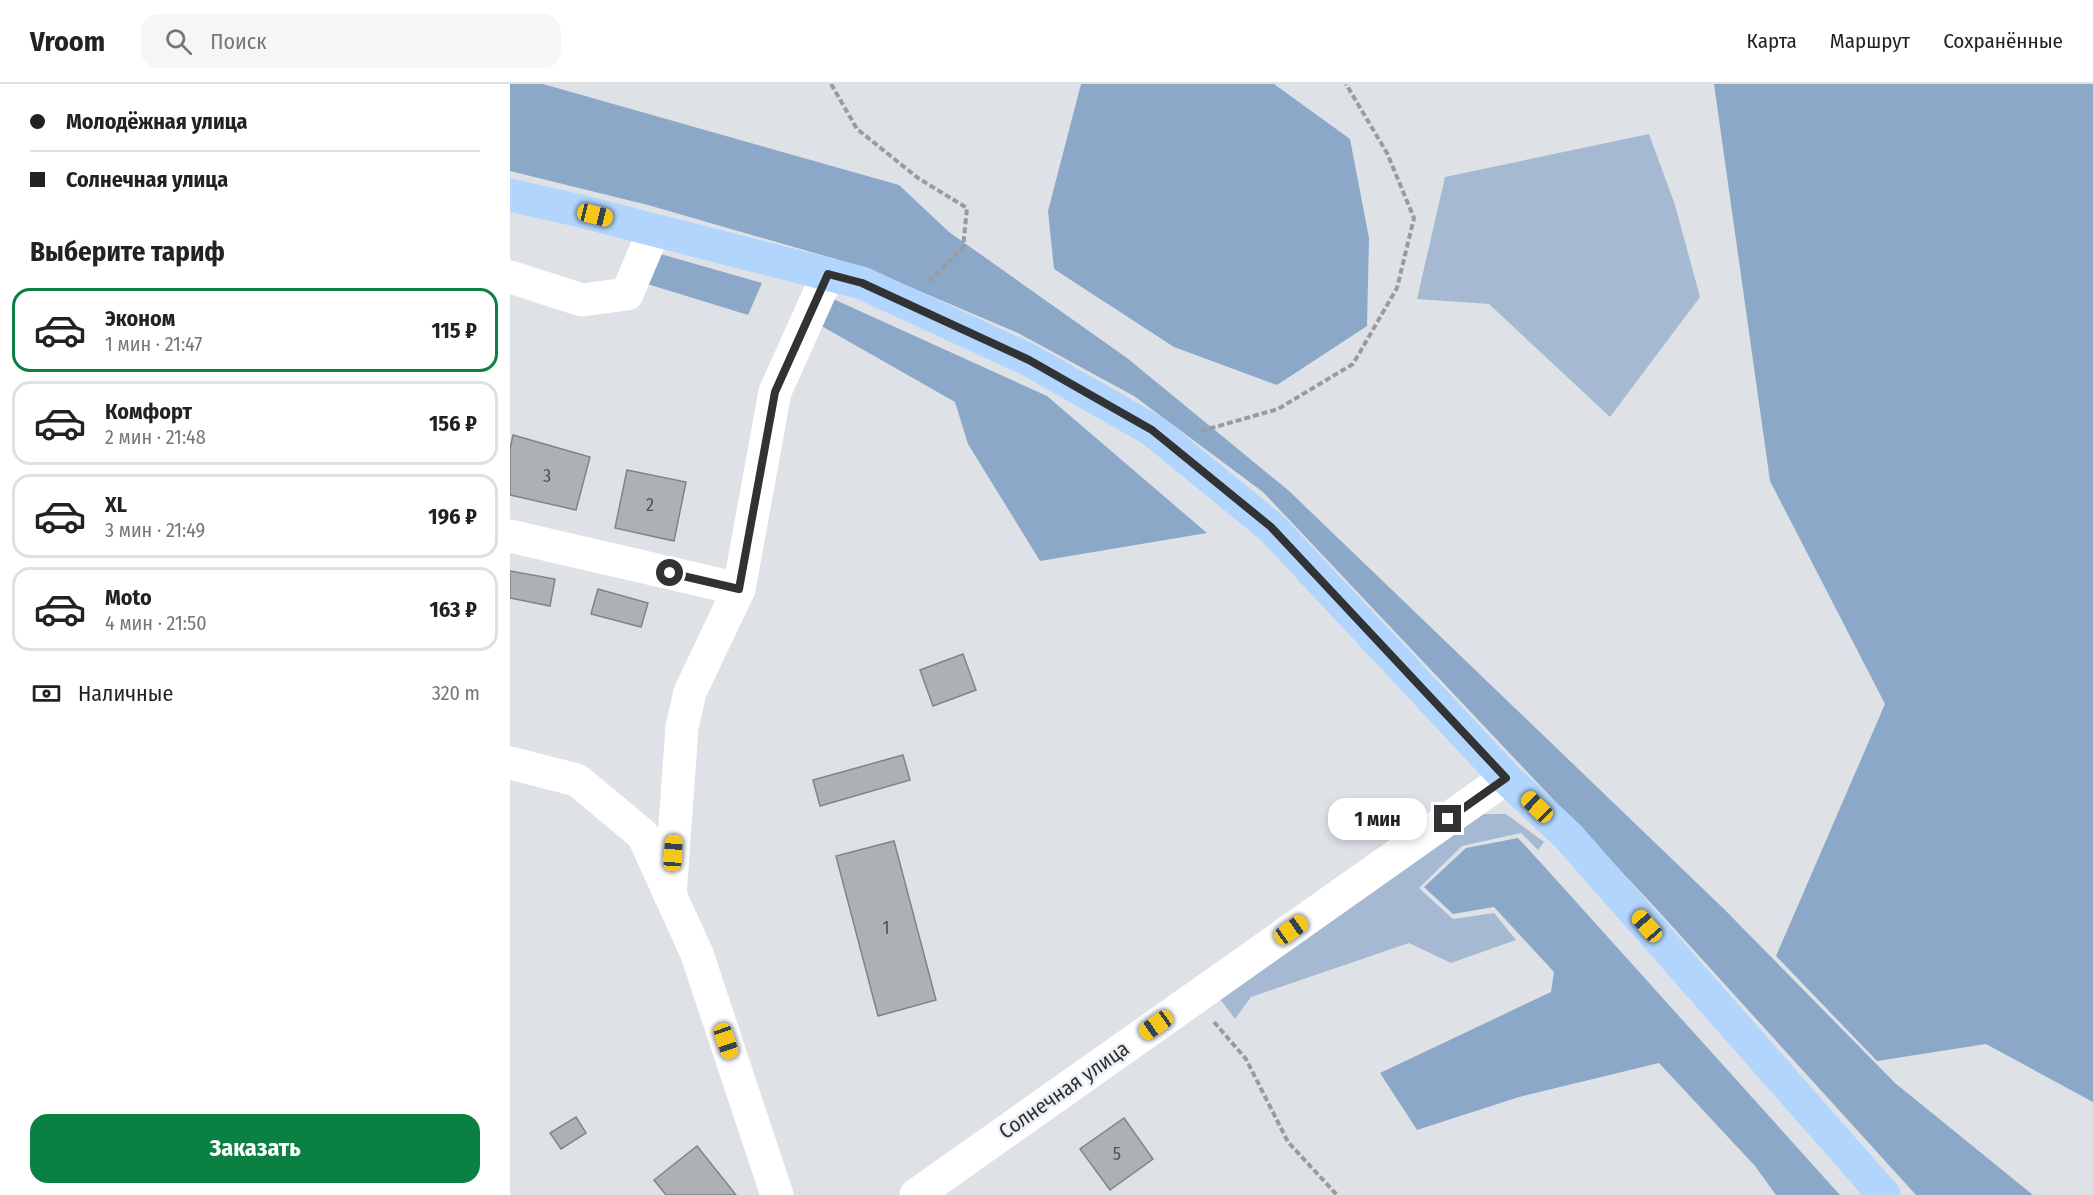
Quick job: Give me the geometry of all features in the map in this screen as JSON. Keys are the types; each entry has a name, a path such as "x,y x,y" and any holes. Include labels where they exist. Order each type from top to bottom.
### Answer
{"main road":[{"path":"510,195 862,283 1029,360 1152,430 1271,527 1506,778 1568,836 1884,1195"}],"street":[{"path":"510,277 582,300 627,294 654,230"},
{"path":"670,895 682,727 690,692 739,589 775,392 828,274"},
{"path":"510,536 739,589"},
{"path":"510,763 577,780 643,836 697,954 777,1195"},
{"name":"Солнечная улица","path":"916,1195 1506,778"}],"path":[{"path":"831,84 857,129 918,178 968,208 963,248 906,303"},
{"path":"1166,441 1278,409 1353,364 1397,288 1414,218 1388,153 1346,84"},
{"path":"1193,999 1246,1059 1288,1142 1337,1195"}],"shaded area":[{"path":"510,84 543,84 899,185 949,232 1127,358 1288,490 1724,909 1895,1083 2033,1195 1916,1195 1651,903 1263,492 1134,396 1018,333 863,267 648,205 510,171"},
{"path":"1081,84 1274,84 1350,139 1369,238 1367,326 1277,385 1174,347 1054,269 1048,211"},
{"path":"1714,84 2093,84 2093,1102 1986,1044 1877,1061 1776,956 1885,704 1770,481"},
{"path":"1649,134 1675,205 1700,297 1610,417 1489,304 1417,299 1445,177"},
{"path":"643,249 762,283 748,315 628,278"},
{"path":"831,298 1047,396 1207,533 1040,561 968,444 955,402 804,316"},
{"path":"1474,814 1506,814 1544,842 1538,850 1521,833 1462,846 1419,888 1453,919 1494,913 1516,940 1451,963 1409,943 1251,997 1235,1019 1220,999"},
{"path":"1518,838 1840,1195 1776,1195 1755,1166 1659,1063 1519,1097 1417,1130 1380,1073 1551,992 1554,972 1494,907 1453,914 1424,887 1466,848"}],"building":[{"path":"513,435 590,457 576,510 510,495 510,449"},
{"path":"627,470 686,482 674,541 615,528"},
{"path":"510,571 555,579 550,606 510,598"},
{"path":"598,589 648,603 641,627 591,614"},
{"path":"963,654 976,690 933,706 920,670"},
{"path":"903,755 910,780 820,806 813,780"},
{"path":"894,841 936,1000 878,1016 836,856"},
{"path":"576,1117 586,1133 561,1149 550,1133"},
{"path":"1124,1118 1153,1159 1110,1190 1080,1149"},
{"path":"697,1146 736,1195 666,1195 654,1180"}],"route":[{"path":"670,573 739,589 775,392 828,274 862,283 1029,360 1152,430 1271,527 1506,778 1448,819"}]}
